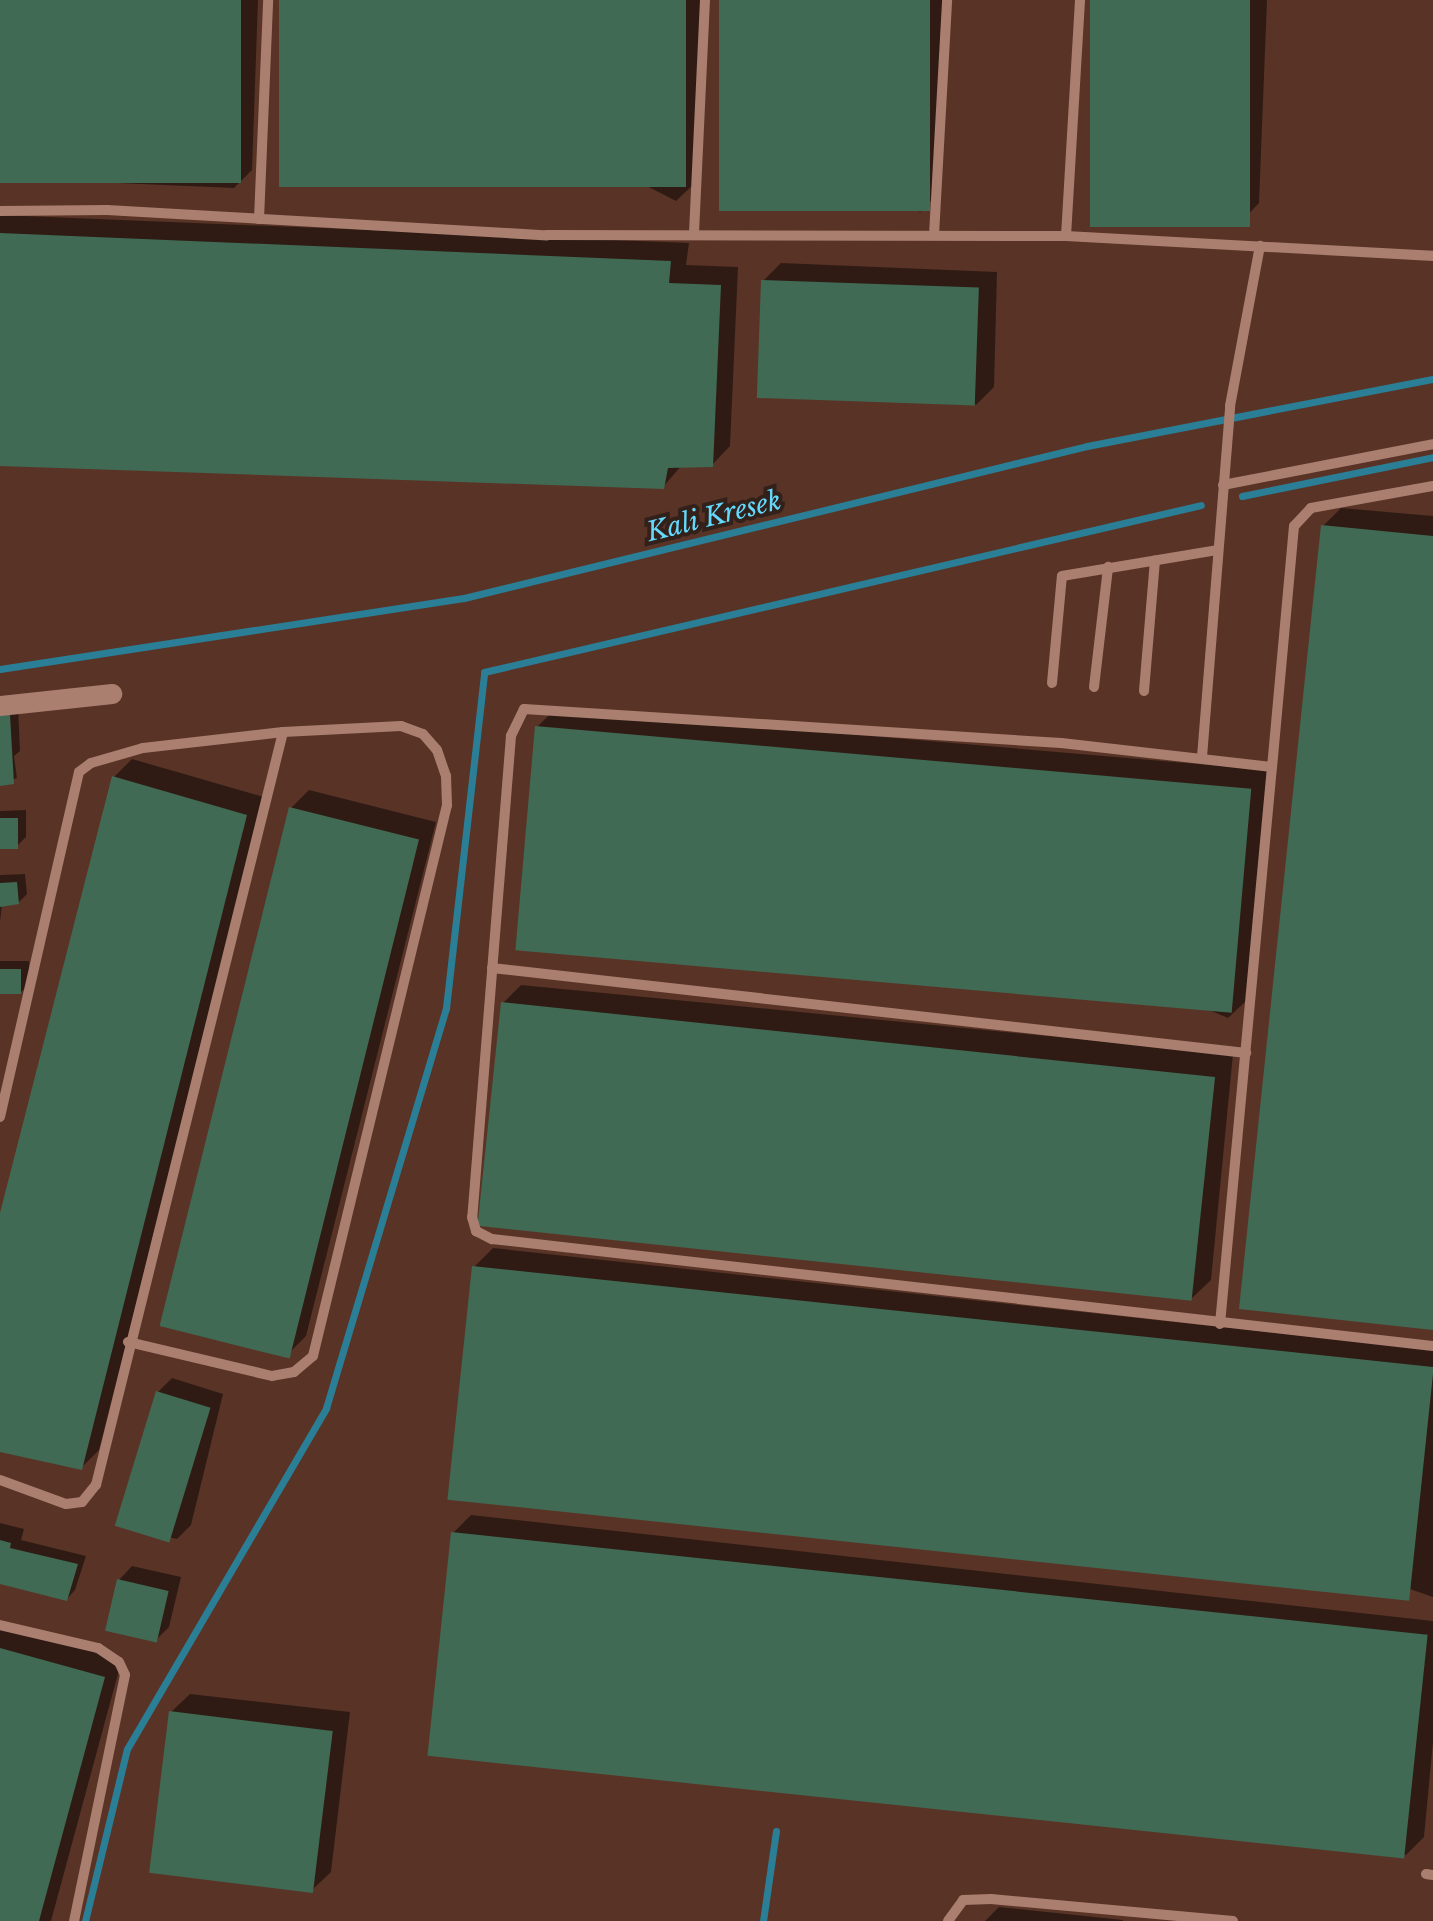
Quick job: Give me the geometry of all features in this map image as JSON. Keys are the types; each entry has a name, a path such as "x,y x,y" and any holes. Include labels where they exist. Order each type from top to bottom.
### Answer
{"street":[{"path":"0,706 112,694"}],"lane":[{"path":"259,219 268,0"},
{"path":"694,233 705,0"},
{"path":"934,235 947,0"},
{"path":"1066,236 1080,0"},
{"path":"0,211 259,219 547,235 1066,236 1433,256"},
{"path":"1202,757 1230,406 1260,246"},
{"path":"1223,485 1433,444"},
{"path":"1220,1324 1294,526 1311,508 1433,486"},
{"path":"1052,683 1062,576 1217,550"},
{"path":"1144,691 1155,560"},
{"path":"1094,687 1108,567"},
{"path":"1272,767 1202,757 534,706 519,714 511,736 472,1217 481,1234 1220,1324 1433,1346"},
{"path":"0,1117 33,993 79,772 91,763 143,748 283,732 401,726 423,734 437,750 446,776 447,805 313,1356 305,1366 272,1376 128,1342"},
{"path":"0,1480 66,1504 92,1495 283,732"},
{"path":"492,968 1246,1053"},
{"path":"0,1625 98,1648 119,1662 125,1675 74,1921"},
{"path":"948,1921 963,1900 991,1899 1233,1921"}],"building":[{"path":"0,0 241,0 241,183 0,183"},
{"path":"279,0 686,0 686,187 279,187"},
{"path":"719,0 930,0 930,211 719,211"},
{"path":"1090,0 1250,0 1250,227 1090,227"},
{"path":"0,233 671,261 669,283 721,285 713,467 668,468 664,489 0,466"},
{"path":"761,280 979,288 975,406 757,398"},
{"path":"1321,525 1433,536 1433,1330 1239,1309"},
{"path":"0,715 10,715 14,784 0,786"},
{"path":"535,726 1251,789 1232,1013 515,950"},
{"path":"112,776 247,815 82,1470 0,1452 0,1213"},
{"path":"289,807 419,839 290,1359 160,1326"},
{"path":"0,818 18,818 18,849 0,849"},
{"path":"17,882 19,904 0,907 0,883"},
{"path":"0,969 21,969 21,994 0,994"},
{"path":"501,1002 1215,1077 1192,1301 477,1226"},
{"path":"472,1266 1433,1367 1409,1601 447,1500"},
{"path":"156,1391 211,1408 169,1543 115,1526"},
{"path":"451,1532 1428,1635 1404,1858 427,1756"},
{"path":"0,1540 11,1543 10,1548 78,1564 67,1601 0,1584"},
{"path":"117,1579 169,1591 157,1643 105,1631"},
{"path":"0,1648 105,1677 39,1921 0,1921"},
{"path":"169,1711 333,1731 313,1893 149,1873"}],"waterway":[{"name":"Kali Kresek","path":"0,669 464,598 1087,446 1433,379"},
{"path":"1242,496 1433,457"},
{"path":"85,1921 127,1749 326,1408 446,1008 484,672 1201,505"},
{"path":"763,1921 776,1831"}]}
